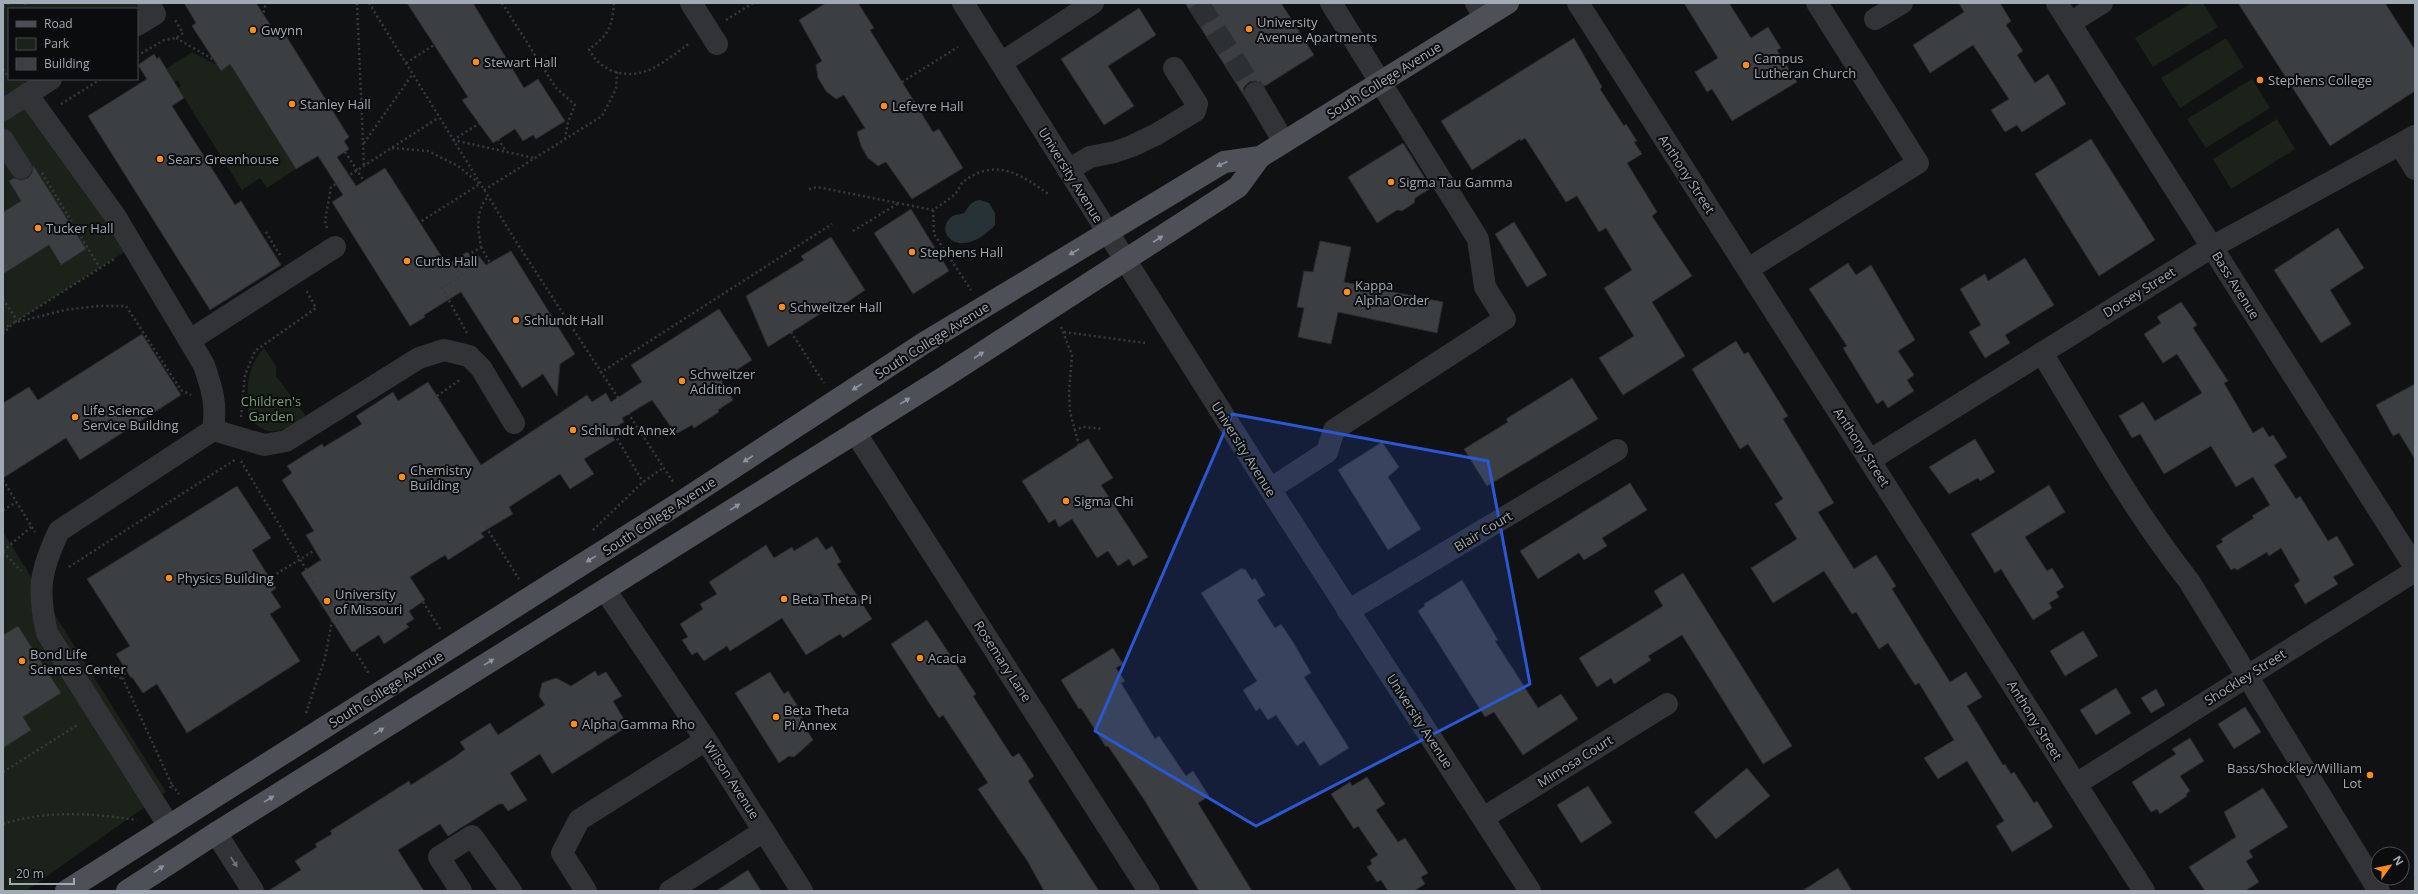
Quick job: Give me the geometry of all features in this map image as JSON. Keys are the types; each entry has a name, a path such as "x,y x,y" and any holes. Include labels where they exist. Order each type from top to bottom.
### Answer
{"main road":[{"name":"South College Avenue","path":"127,891 216,833 606,590 1125,260 1238,187 1260,157 1381,82 1481,10 1508,3"},
{"name":"South College Avenue","path":"66,891 684,500 924,343 1224,162 1260,157"}],"street":[{"path":"691,3 713,38"},
{"name":"University Avenue","path":"963,3 1270,489 1530,891"},
{"path":"1001,63 1093,3"},
{"path":"1270,489 1327,452 1334,430 1505,319 1485,287 1478,239 1331,3"},
{"name":"Anthony Street","path":"1578,3 2144,891"},
{"path":"1748,269 1918,163 1817,3"},
{"path":"1875,19 1902,3"},
{"name":"Bass Avenue","path":"2058,3 2415,566"},
{"path":"2070,23 2102,3"},
{"path":"1068,170 1090,158 1132,146 1157,134 1195,111 1197,104 1174,68"},
{"path":"3,110 49,80"},
{"path":"1255,93 1284,142"},
{"path":"27,94 111,210 134,246 204,364 213,391 216,409 213,430 59,531 46,558 40,583 42,609 47,633 169,826"},
{"path":"3,140 30,169"},
{"path":"2407,141 2415,169"},
{"name":"Dorsey Street","path":"1870,460 2212,247 2407,141"},
{"path":"190,340 290,267 335,247"},
{"path":"213,430 239,439 264,445 286,442 419,358 444,350 469,356 481,368 514,423"},
{"path":"2042,353 2136,508 2165,551 2189,582 2246,677 2379,891"},
{"name":"Rosemary Lane","path":"855,432 1149,891"},
{"name":"Blair Court","path":"1348,611 1617,450"},
{"name":"Shockley Street","path":"2076,784 2415,571"},
{"name":"Wilson Avenue","path":"606,590 706,740 802,891"},
{"name":"Mimosa Court","path":"1484,818 1668,704"},
{"path":"586,891 562,853 580,820 706,740"},
{"path":"670,891 764,831"},
{"path":"216,833 253,891"},
{"path":"461,891 439,858 472,836 511,891"}],"path":[{"path":"3,7 9,3"},
{"path":"261,22 266,3"},
{"path":"357,3 364,165"},
{"path":"369,3 438,118 488,197 600,373 684,500"},
{"path":"502,3 556,88 575,105 568,122 565,139"},
{"path":"614,3 613,22 608,33 589,49 598,63 617,72 639,73 713,38 753,3"},
{"path":"138,55 164,40 176,38 214,60"},
{"path":"406,63 434,45"},
{"path":"902,82 958,47"},
{"path":"484,190 602,116 616,89 617,72"},
{"path":"364,144 412,75"},
{"path":"57,109 64,102 99,80"},
{"path":"335,247 325,221 331,187 438,118"},
{"path":"453,140 480,123"},
{"path":"498,139 506,151"},
{"path":"453,140 534,158"},
{"path":"392,148 428,151 458,166 480,184"},
{"path":"345,152 364,181"},
{"path":"30,169 100,268"},
{"path":"809,189 818,187 933,210 956,193 962,182 980,171 995,169 1020,174 1050,195"},
{"path":"420,222 480,184"},
{"path":"488,197 482,203 479,213 481,247 490,263"},
{"path":"853,231 899,203"},
{"path":"933,210 934,234 971,290"},
{"path":"600,373 832,224"},
{"path":"239,439 245,375 255,351 316,308 266,232"},
{"path":"3,330 134,246"},
{"path":"437,396 459,381 469,356 468,336 462,322 442,288 462,276 454,264 481,247"},
{"path":"3,299 17,320"},
{"path":"3,334 13,323 65,310 98,306 126,306 174,378"},
{"path":"1060,325 1072,355 1069,392 1074,430 1079,444"},
{"path":"791,332 828,389"},
{"path":"1063,332 1145,343"},
{"path":"1074,430 1084,427 1103,429"},
{"path":"612,430 643,482"},
{"path":"64,570 239,458 333,616 372,677"},
{"path":"590,536 593,530 616,507 643,482 663,468"},
{"path":"3,480 38,538"},
{"path":"3,510 17,502"},
{"path":"3,551 31,527"},
{"path":"486,527 521,583"},
{"path":"268,579 315,550"},
{"path":"423,602 442,633"},
{"path":"305,717 325,658 333,616"},
{"path":"91,667 123,679"},
{"path":"126,668 123,679 172,785 166,792"},
{"path":"3,772 96,712"},
{"path":"3,824 53,813 95,814 138,821"}],"highlighted area":[{"path":"1232,414 1488,461 1530,684 1256,826 1095,731"}],"green space":[{"path":"3,3 141,4 135,8 8,8 8,80 45,80 27,94 134,246 3,330"},
{"path":"2191,3 2203,3 2218,27 2153,67 2135,38"},
{"path":"2226,38 2244,67 2180,108 2161,78"},
{"path":"192,52 217,65 220,71 230,64 296,169 267,188 260,178 242,190 178,88 181,86 178,80 174,82 166,69"},
{"path":"2252,79 2270,108 2206,148 2187,119"},
{"path":"2277,119 2295,149 2231,189 2213,159"},
{"name":"Children's Garden","path":"264,348 276,366 276,376 306,416 290,426 276,431 263,429 248,417 248,381 250,372 253,364"},
{"path":"3,532 166,792 26,891 3,891"}],"shaded area":[{"path":"980,200 989,203 995,213 995,225 988,232 974,241 959,243 951,240 946,234 945,230 947,222 953,216 964,213 972,203"}],"building":[{"path":"184,3 256,3 277,35 283,31 349,137 344,141 349,149 337,157 356,186 385,168 447,265 467,252 472,258 478,255 486,265 511,251 575,354 560,364 557,396 543,374 522,388 461,292 424,315 425,317 410,326 332,202 343,195 318,156 296,169 230,64 221,71 192,26 196,23"},
{"name":"Stewart Hall","path":"407,3 473,3 524,88 538,79 565,121 536,139 533,135 523,141 515,129 493,143 462,100 468,97"},
{"name":"Lefevre Hall","path":"826,3 858,3 874,28 870,30 933,132 939,129 963,168 912,199 886,162 878,166 868,158 861,146 857,132 865,128 844,95 836,99 826,91 818,78 816,65 822,61 799,20"},
{"name":"University Avenue Apartments","path":"1185,3 1281,3 1314,55 1265,86 1255,81 1249,82 1244,87 1243,94"},
{"name":"Campus Lutheran Church","path":"1684,3 1729,3 1751,38 1768,27 1781,48 1777,50 1797,82 1732,121 1712,89 1707,92 1695,72 1718,58"},
{"path":"1959,3 2000,3 2011,21 2006,25 2023,51 2017,55 2035,83 2048,74 2066,104 2022,132 2017,125 2005,132 1991,110 2009,99 1973,45 1930,73 1913,45 1964,12"},
{"path":"2238,3 2385,3 2415,50 2415,91 2330,146"},
{"path":"1139,8 1156,35 1108,66 1134,106 1104,125 1061,59"},
{"path":"1574,38 1602,87 1600,89 1624,126 1626,124 1637,141 1634,142 1642,154 1627,163 1657,212 1652,216 1692,276 1652,302 1685,356 1623,395 1599,358 1634,336 1604,288 1632,270 1606,228 1599,232 1577,196 1566,202 1525,138 1521,141 1520,139 1472,170 1441,121"},
{"name":"Sears Greenhouse","path":"154,54 157,59 159,57 184,98 172,106 235,205 241,201 281,265 210,310 88,116 147,79 138,65"},
{"path":"2091,139 2155,240 2099,276 2035,174"},
{"name":"Sigma Tau Gamma","path":"1403,143 1431,188 1415,198 1414,203 1402,211 1397,210 1377,223 1348,177"},
{"name":"Tucker Hall","path":"33,165 86,249 61,265 49,245 3,274 3,212 21,201 9,181 14,178 21,180 28,178 32,173"},
{"name":"Stephens Hall","path":"911,209 949,271 913,294 874,233"},
{"path":"1514,222 1547,275 1527,287 1495,234"},
{"path":"2338,228 2364,268 2330,290 2351,324 2321,343 2274,270"},
{"name":"Schweitzer Hall","path":"831,237 865,290 836,310 834,305 768,347 746,296 804,260 801,256"},
{"name":"Kappa Alpha Order","path":"1320,241 1351,247 1344,282 1443,302 1437,333 1338,312 1331,344 1298,337 1304,308 1297,307 1304,271 1313,272"},
{"path":"2025,258 2054,305 2005,335 2010,343 1985,358 1969,332 1981,325 1960,289 1985,274 1988,281"},
{"path":"1848,263 1856,275 1871,265 1915,340 1898,351 1914,375 1907,380 1914,391 1888,408 1883,400 1877,404 1843,348 1847,346 1809,289"},
{"path":"2181,302 2197,325 2193,328 2228,381 2224,383 2253,433 2263,427 2269,437 2273,435 2287,457 2274,465 2296,499 2300,496 2328,541 2337,536 2354,565 2333,577 2338,584 2305,604 2294,585 2300,581 2281,548 2269,556 2267,552 2237,570 2235,568 2231,570 2216,546 2223,542 2221,539 2254,518 2252,516 2270,505 2253,477 2236,487 2211,446 2164,474 2140,434 2132,438 2119,416 2143,402 2155,421 2202,393 2177,354 2163,363 2144,334 2161,323 2157,317"},
{"path":"719,309 752,360 721,380 733,400 718,410 719,412 694,428 692,425 676,434 652,400 622,418 624,422 609,431 615,440 584,459 594,474 570,489 560,474 509,507 513,514 481,533 484,537 448,560 445,555 410,577 425,600 409,611 414,619 406,624 409,627 384,644 379,635 352,652 301,573 321,560 306,535 314,531 282,480 292,473 287,466 322,444 324,447 362,424 356,416 393,392 398,401 428,382 481,465 587,395 592,402 606,393 611,402 642,382 631,365"},
{"name":"Life Science Service Building","path":"142,334 181,395 80,460 66,438 3,478 3,403 29,387 38,400"},
{"path":"1736,341 1744,354 1748,352 1788,416 1783,419 1834,503 1818,512 1854,569 1876,555 1896,586 1892,589 1950,682 1966,672 1982,697 1967,706 2003,765 2005,764 2011,774 2014,772 2034,803 2037,801 2053,827 2012,852 1996,826 2004,821 1967,761 1938,779 1924,758 1954,740 1919,683 1915,685 1888,643 1879,649 1856,612 1852,614 1824,571 1773,603 1751,568 1797,539 1775,504 1783,499 1748,444 1740,449 1692,369"},
{"path":"1572,378 1598,419 1487,486 1464,449 1508,422 1506,419"},
{"path":"2415,384 2415,459 2399,433 2393,436 2376,405"},
{"name":"Sigma Chi","path":"1088,439 1113,478 1101,485 1148,557 1133,566 1129,559 1118,566 1108,551 1097,558 1072,519 1059,527 1055,519 1049,523 1022,481"},
{"path":"1975,439 1995,472 1980,481 1978,478 1949,494 1929,467"},
{"path":"1382,442 1399,467 1388,477 1421,529 1388,550 1338,470"},
{"path":"1630,483 1647,510 1602,538 1607,546 1584,560 1579,553 1538,579 1520,551"},
{"path":"2049,485 2065,512 2025,537 2047,571 2052,568 2064,587 2056,592 2059,597 2049,603 2052,608 2033,620 2001,569 1995,573 1971,534"},
{"path":"237,486 271,538 252,550 276,588 271,592 281,607 270,614 300,661 187,733 157,684 143,693 132,677 131,678 116,654 130,646 87,579"},
{"name":"Beta Theta Pi","path":"817,537 826,550 832,546 841,562 837,564 872,619 843,638 840,634 806,655 782,618 730,651 727,646 704,661 697,652 692,655 682,640 688,637 680,624 703,609 700,604 717,594 709,582 766,545 774,558 792,547 794,551"},
{"path":"1242,568 1243,570 1245,569 1252,580 1255,578 1265,595 1257,600 1275,628 1281,624 1293,642 1311,673 1304,677 1349,748 1320,766 1304,741 1297,746 1276,715 1268,720 1260,708 1256,711 1243,690 1257,681 1201,593"},
{"path":"1683,573 1792,746 1763,764 1682,635 1648,656 1651,660 1614,684 1611,678 1597,687 1579,658 1663,606 1654,591"},
{"path":"1462,580 1498,640 1495,641 1538,708 1561,694 1578,719 1523,755 1494,712 1485,717 1418,611 1425,606 1424,604"},
{"path":"927,620 976,694 973,696 1011,755 1013,757 1019,753 1034,776 1028,781 1099,891 1044,891 1028,862 978,789 988,783 943,715 939,718 891,644"},
{"name":"Bond Life Sciences Center","path":"18,626 61,693 23,717 31,730 3,748 3,635"},
{"path":"2083,631 2098,656 2065,676 2050,651"},
{"path":"1113,648 1123,664 1116,668 1125,681 1121,683 1155,739 1159,736 1186,776 1193,771 1209,796 1198,803 1252,891 1199,891 1145,801 1108,746 1106,747 1081,708 1079,709 1061,680"},
{"path":"595,671 598,676 606,672 622,696 613,701 628,726 552,774 540,754 510,773 527,800 508,811 503,804 499,804 448,836 440,824 398,850 424,891 268,891 301,870 295,861 317,847 315,844 332,834 330,831 409,781 411,785 456,756 465,749 460,742 490,723 498,735 545,705 539,696 542,683 556,678 571,686"},
{"name":"Beta Theta Pi Annex","path":"770,672 784,694 788,691 804,716 800,719 813,740 794,757 789,756 779,763 735,693"},
{"path":"2116,688 2131,713 2096,735 2080,710"},
{"path":"2156,689 2165,705 2151,713 2141,698"},
{"path":"2245,707 2261,732 2234,749 2218,724"},
{"path":"2190,738 2204,761 2180,776 2190,791 2186,794 2187,796 2160,814 2157,809 2151,812 2132,782 2176,754 2172,749"},
{"path":"1747,768 1770,796 1716,839 1694,812"},
{"path":"1367,777 1385,804 1376,810 1398,842 1405,838 1428,873 1421,877 1425,884 1414,891 1388,891 1381,880 1377,882 1367,867 1372,864 1370,860 1378,855 1358,826 1354,829 1331,794 1350,782 1352,786"},
{"path":"1588,786 1612,823 1581,843 1557,805"},
{"path":"2263,788 2288,827 2249,851 2253,857 2246,861 2259,882 2245,891 2205,891 2189,867 2236,837 2224,812"},
{"path":"1838,868 1852,891 1802,891"},
{"path":"748,870 761,891 716,891"}],"tunnel":[{"path":"1198,3 1255,93"}],"place":[{"name":"University Avenue Apartments","path":"1249,29"},
{"name":"Gwynn","path":"253,30"},
{"name":"Stewart Hall","path":"476,62"},
{"name":"Campus Lutheran Church","path":"1746,65"},
{"name":"Stephens College","path":"2260,80"},
{"name":"Stanley Hall","path":"292,104"},
{"name":"Lefevre Hall","path":"884,106"},
{"name":"Sears Greenhouse","path":"160,159"},
{"name":"Sigma Tau Gamma","path":"1391,182"},
{"name":"Tucker Hall","path":"38,228"},
{"name":"Stephens Hall","path":"912,252"},
{"name":"Curtis Hall","path":"407,261"},
{"name":"Kappa Alpha Order","path":"1347,292"},
{"name":"Schweitzer Hall","path":"782,307"},
{"name":"Schlundt Hall","path":"516,320"},
{"name":"Schweitzer Addition","path":"682,381"},
{"name":"Life Science Service Building","path":"75,417"},
{"name":"Schlundt Annex","path":"573,430"},
{"name":"Chemistry Building","path":"402,477"},
{"name":"Sigma Chi","path":"1066,501"},
{"name":"Physics Building","path":"169,578"},
{"name":"Beta Theta Pi","path":"784,599"},
{"name":"University of Missouri","path":"327,601"},
{"name":"Acacia","path":"920,658"},
{"name":"Bond Life Sciences Center","path":"22,661"},
{"name":"Beta Theta Pi Annex","path":"776,717"},
{"name":"Alpha Gamma Rho","path":"574,724"},
{"name":"Bass/Shockley/William Lot","path":"2370,775"}]}
